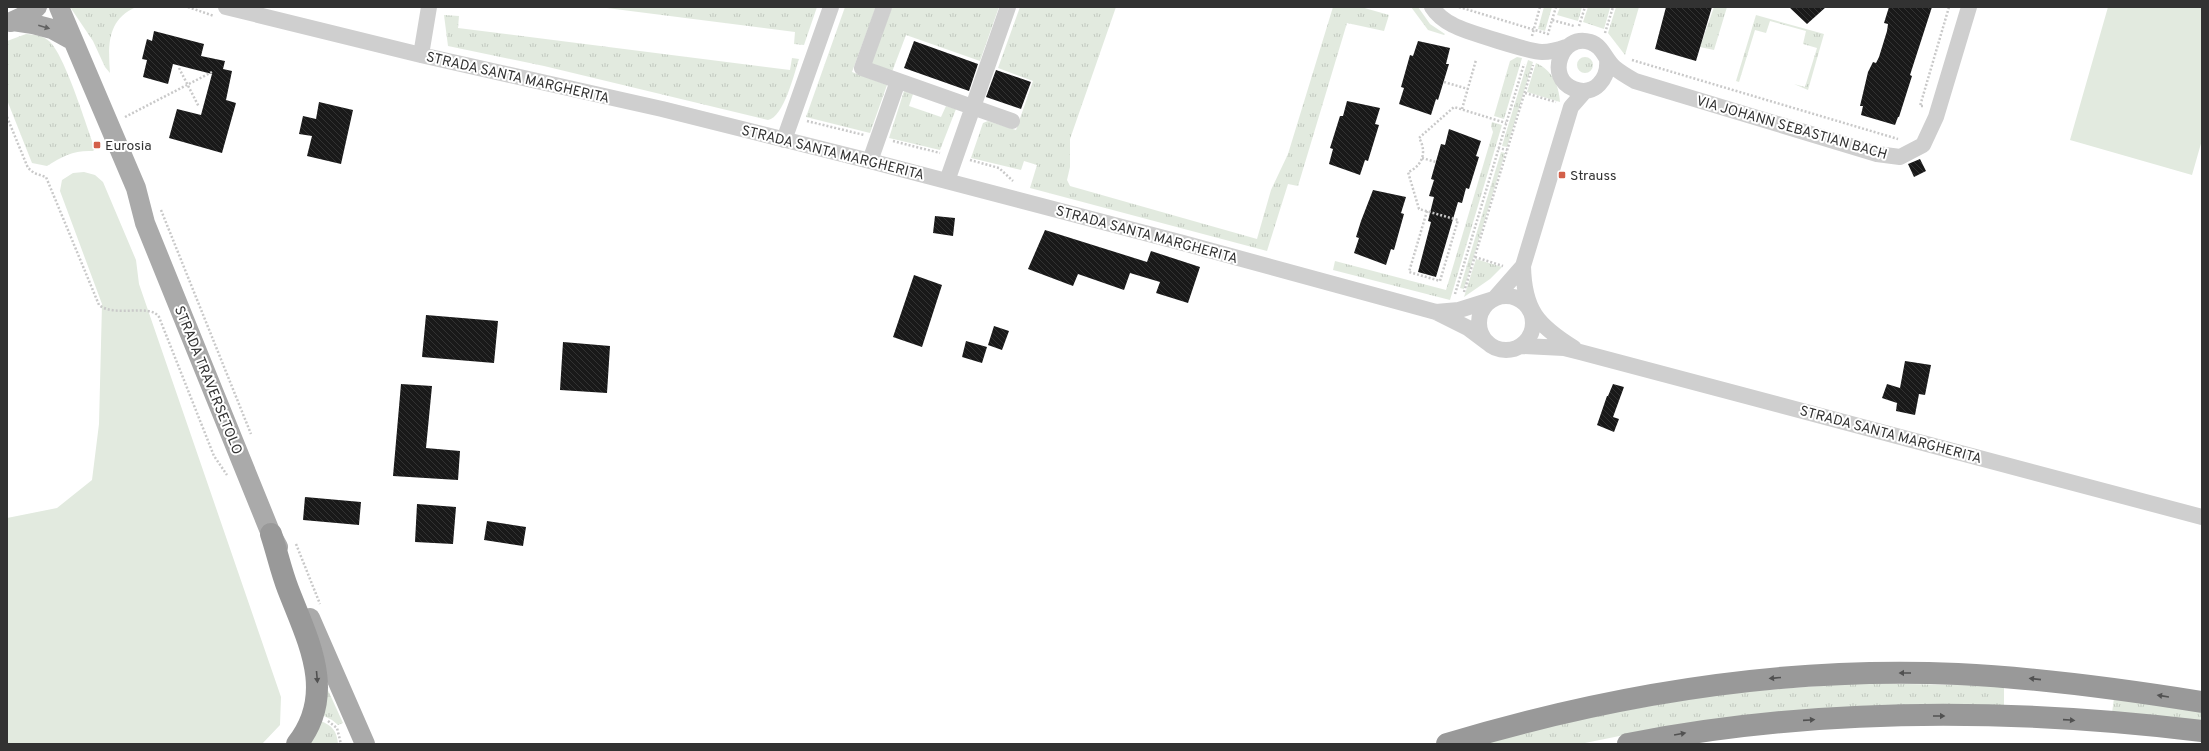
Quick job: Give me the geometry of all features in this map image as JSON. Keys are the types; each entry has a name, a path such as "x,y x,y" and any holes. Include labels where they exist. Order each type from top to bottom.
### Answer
{"highway":[{"path":"270,534 315,661 318,686 312,715 297,744"},
{"path":"1447,744 1546,716 1649,695 1717,684 1820,675 1921,673 1996,676 2102,687 2202,702"},
{"path":"1628,744 1688,733 1755,724 1890,716 2043,718 2202,731"}],"main road":[{"path":"10,22 26,15 37,7"},
{"name":"STRADA TRAVERSETOLO","path":"59,7 72,40 104,109 136,188 145,223 270,534 292,568"},
{"path":"10,22 33,24 52,29 72,40"},
{"name":"STRADA TRAVERSETOLO","path":"136,188 155,219 190,300 282,530 292,568 310,620 365,743"}],"street":[{"name":"STRADA SANTA MARGHERITA","path":"226,7 421,55 662,109 870,161 1436,312 1468,328 1495,348 1504,350 1514,350 1522,346 1564,348 2202,517"},
{"path":"421,55 429,7"},
{"path":"784,140 831,7"},
{"path":"884,7 862,68 1012,121"},
{"path":"947,181 1008,7"},
{"path":"1432,7 1442,19 1454,26 1531,53 1561,76 1571,88 1585,91"},
{"name":"VIA JOHANN SEBASTIAN BACH","path":"1607,59 1614,68 1635,81 1877,154 1900,157 1923,145 1936,117 1969,7"},
{"path":"1531,53 1553,52 1574,42 1590,42 1598,46 1607,59 1608,67 1603,81 1565,105"},
{"path":"1522,346 1529,339 1534,322 1524,284 1523,266 1565,105 1561,76 1561,53 1566,47"},
{"path":"870,161 898,81"},
{"name":"VIA JOHANN SEBASTIAN BACH","path":"1603,81 1635,81"},
{"path":"1488,343 1479,328 1479,320 1484,308 1494,299 1523,266"},
{"name":"STRADA SANTA MARGHERITA","path":"1436,312 1459,310 1494,299 1511,296 1520,299 1527,305 1547,330 1580,352"}],"path":[{"path":"1459,7 1548,34 1556,7"},
{"path":"1454,296 1498,148 1531,53 1533,30 1540,7"},
{"path":"1579,28 1585,7"},
{"path":"1598,34 1606,36 1613,7"},
{"path":"1928,108 1920,106 1949,7"},
{"path":"1552,20 1585,30"},
{"path":"1463,296 1534,61 1531,53"},
{"path":"1624,57 1905,142"},
{"path":"1462,110 1476,60"},
{"path":"179,68 199,107"},
{"path":"123,118 212,72"},
{"path":"1444,82 1468,89"},
{"path":"1525,93 1565,105"},
{"path":"1427,211 1409,272 1440,281 1458,220 1427,211 1419,209 1408,172 1417,166 1422,158 1423,146 1418,138 1454,107 1506,123"},
{"path":"7,117 28,168 34,173 46,177 99,305 113,312 153,312 159,317 214,456 229,478"},
{"path":"1498,148 1507,150"},
{"path":"1422,158 1436,162"},
{"path":"1475,257 1503,266 1507,261"},
{"path":"1456,290 1464,292"},
{"path":"312,715 333,724 339,733 341,744"}],"green space":[{"path":"70,7 136,7 126,12 119,19 111,34 109,53 110,73 105,67 93,41"},
{"path":"599,7 817,7 804,45 794,44 795,32"},
{"path":"845,7 876,7 852,72 887,85 870,133 806,117"},
{"path":"892,7 999,7 980,61 906,35 892,72 871,64"},
{"path":"1020,7 1116,7 1070,139 1070,167 1067,180 1070,186 1257,239 1271,190 1288,154 1333,7 1361,7 1389,15 1384,31 1347,23 1298,186 1288,184 1267,251 1030,188 1037,165 1024,161 1021,170 971,158 983,123 988,121 1016,130 1033,81 998,68"},
{"path":"1411,7 1418,7 1430,24 1445,34 1444,35 1428,30"},
{"path":"1544,7 1552,7 1545,31 1538,29"},
{"path":"1560,7 1582,7 1578,21 1557,15"},
{"path":"1588,7 1610,8 1604,29 1583,22"},
{"path":"1616,7 1639,7 1625,55 1608,33"},
{"path":"1714,7 1727,7 1714,50 1700,47"},
{"path":"2108,7 2202,7 2202,140 2192,175 2070,140"},
{"path":"444,15 459,16 458,28 790,70 792,58 799,59 784,103 774,117 768,120 544,66 448,46"},
{"path":"1756,15 1824,34 1808,90 1794,84 1805,87 1817,48 1803,44 1806,31 1770,21 1766,33 1755,30 1739,82 1736,81"},
{"path":"26,34 38,36 49,41 62,60 75,91 95,149 93,151 69,154 47,166 32,163 7,100 7,41"},
{"path":"1517,57 1522,58 1504,119 1494,116 1510,61"},
{"path":"1582,57 1588,57 1593,62 1591,71 1588,73 1582,73 1577,68 1577,62"},
{"path":"1528,60 1533,62 1507,147 1502,146"},
{"path":"1536,63 1542,66 1554,79 1560,102 1527,92"},
{"path":"904,91 913,94 909,106 941,117 946,106 956,109 940,150 889,138"},
{"path":"1492,122 1502,125 1450,300 1333,270 1335,261 1446,290 1493,132 1491,126"},
{"path":"1501,152 1505,153 1464,289 1460,288"},
{"path":"84,172 95,175 103,182 136,260 139,284 281,697 280,725 262,744 7,744 7,518 57,508 92,480 99,424 102,304 60,191 62,180 73,173"},
{"path":"1476,259 1502,267 1490,279 1464,297"},
{"path":"1860,683 2004,686 2004,707 1664,727 1580,744 1478,744 1564,721 1725,693"},
{"path":"327,688 343,723 338,725 322,715"},
{"path":"2114,698 2202,711 2202,722 2112,713"},
{"path":"320,721 328,724 333,729 338,744 308,744"}],"building":[{"path":"1666,7 1712,7 1696,61 1655,49"},
{"path":"1789,7 1826,7 1807,24"},
{"path":"1889,7 1932,7 1910,75 1912,76 1895,125 1861,115 1863,106 1860,106 1868,72 1873,62 1876,63 1879,57 1887,31 1888,24 1884,23"},
{"path":"154,31 204,44 201,56 225,61 223,69 232,71 226,100 236,103 222,153 169,138 177,109 201,115 212,74 173,64 168,84 143,77 147,60 142,59 147,39 152,41"},
{"path":"914,41 978,64 969,91 904,68"},
{"path":"1418,41 1450,48 1446,64 1449,64 1438,100 1436,99 1431,115 1399,104 1404,88 1401,87 1410,55 1413,56"},
{"path":"996,70 1031,82 1021,109 986,97"},
{"path":"1347,101 1380,108 1375,124 1379,125 1368,161 1365,160 1360,175 1329,164 1333,149 1330,148 1340,116 1343,116"},
{"path":"319,102 353,110 341,164 307,156 312,136 299,134 303,116 316,119"},
{"path":"1449,129 1481,141 1476,156 1479,157 1469,189 1466,188 1462,203 1458,202 1436,277 1418,272 1431,222 1428,221 1434,197 1429,196 1434,180 1431,179 1441,144 1445,145"},
{"path":"1920,159 1926,171 1914,177 1908,164"},
{"path":"1373,190 1406,197 1401,213 1404,214 1394,250 1391,249 1386,265 1354,253 1359,238 1356,237"},
{"path":"935,216 955,218 953,236 933,233"},
{"path":"1045,230 1147,262 1151,251 1200,267 1188,303 1156,293 1160,282 1130,273 1124,290 1078,274 1073,286 1028,269"},
{"path":"914,275 942,285 922,347 893,337"},
{"path":"426,315 498,321 494,363 422,357"},
{"path":"994,326 1009,331 1002,350 988,345"},
{"path":"966,341 987,347 982,363 962,357"},
{"path":"563,342 610,346 607,393 560,390"},
{"path":"1905,361 1931,365 1925,395 1919,394 1915,415 1896,411 1897,403 1882,398 1887,384 1900,388"},
{"path":"401,384 432,386 426,448 460,451 458,480 393,476"},
{"path":"1613,384 1624,387 1613,417 1619,419 1614,432 1597,425 1607,396"},
{"path":"305,497 361,502 359,525 303,520"},
{"path":"417,504 456,507 453,544 415,542"},
{"path":"487,521 526,527 523,546 484,540"}],"place":[{"name":"Eurosia","path":"97,145"},
{"name":"Strauss","path":"1562,175"}]}
